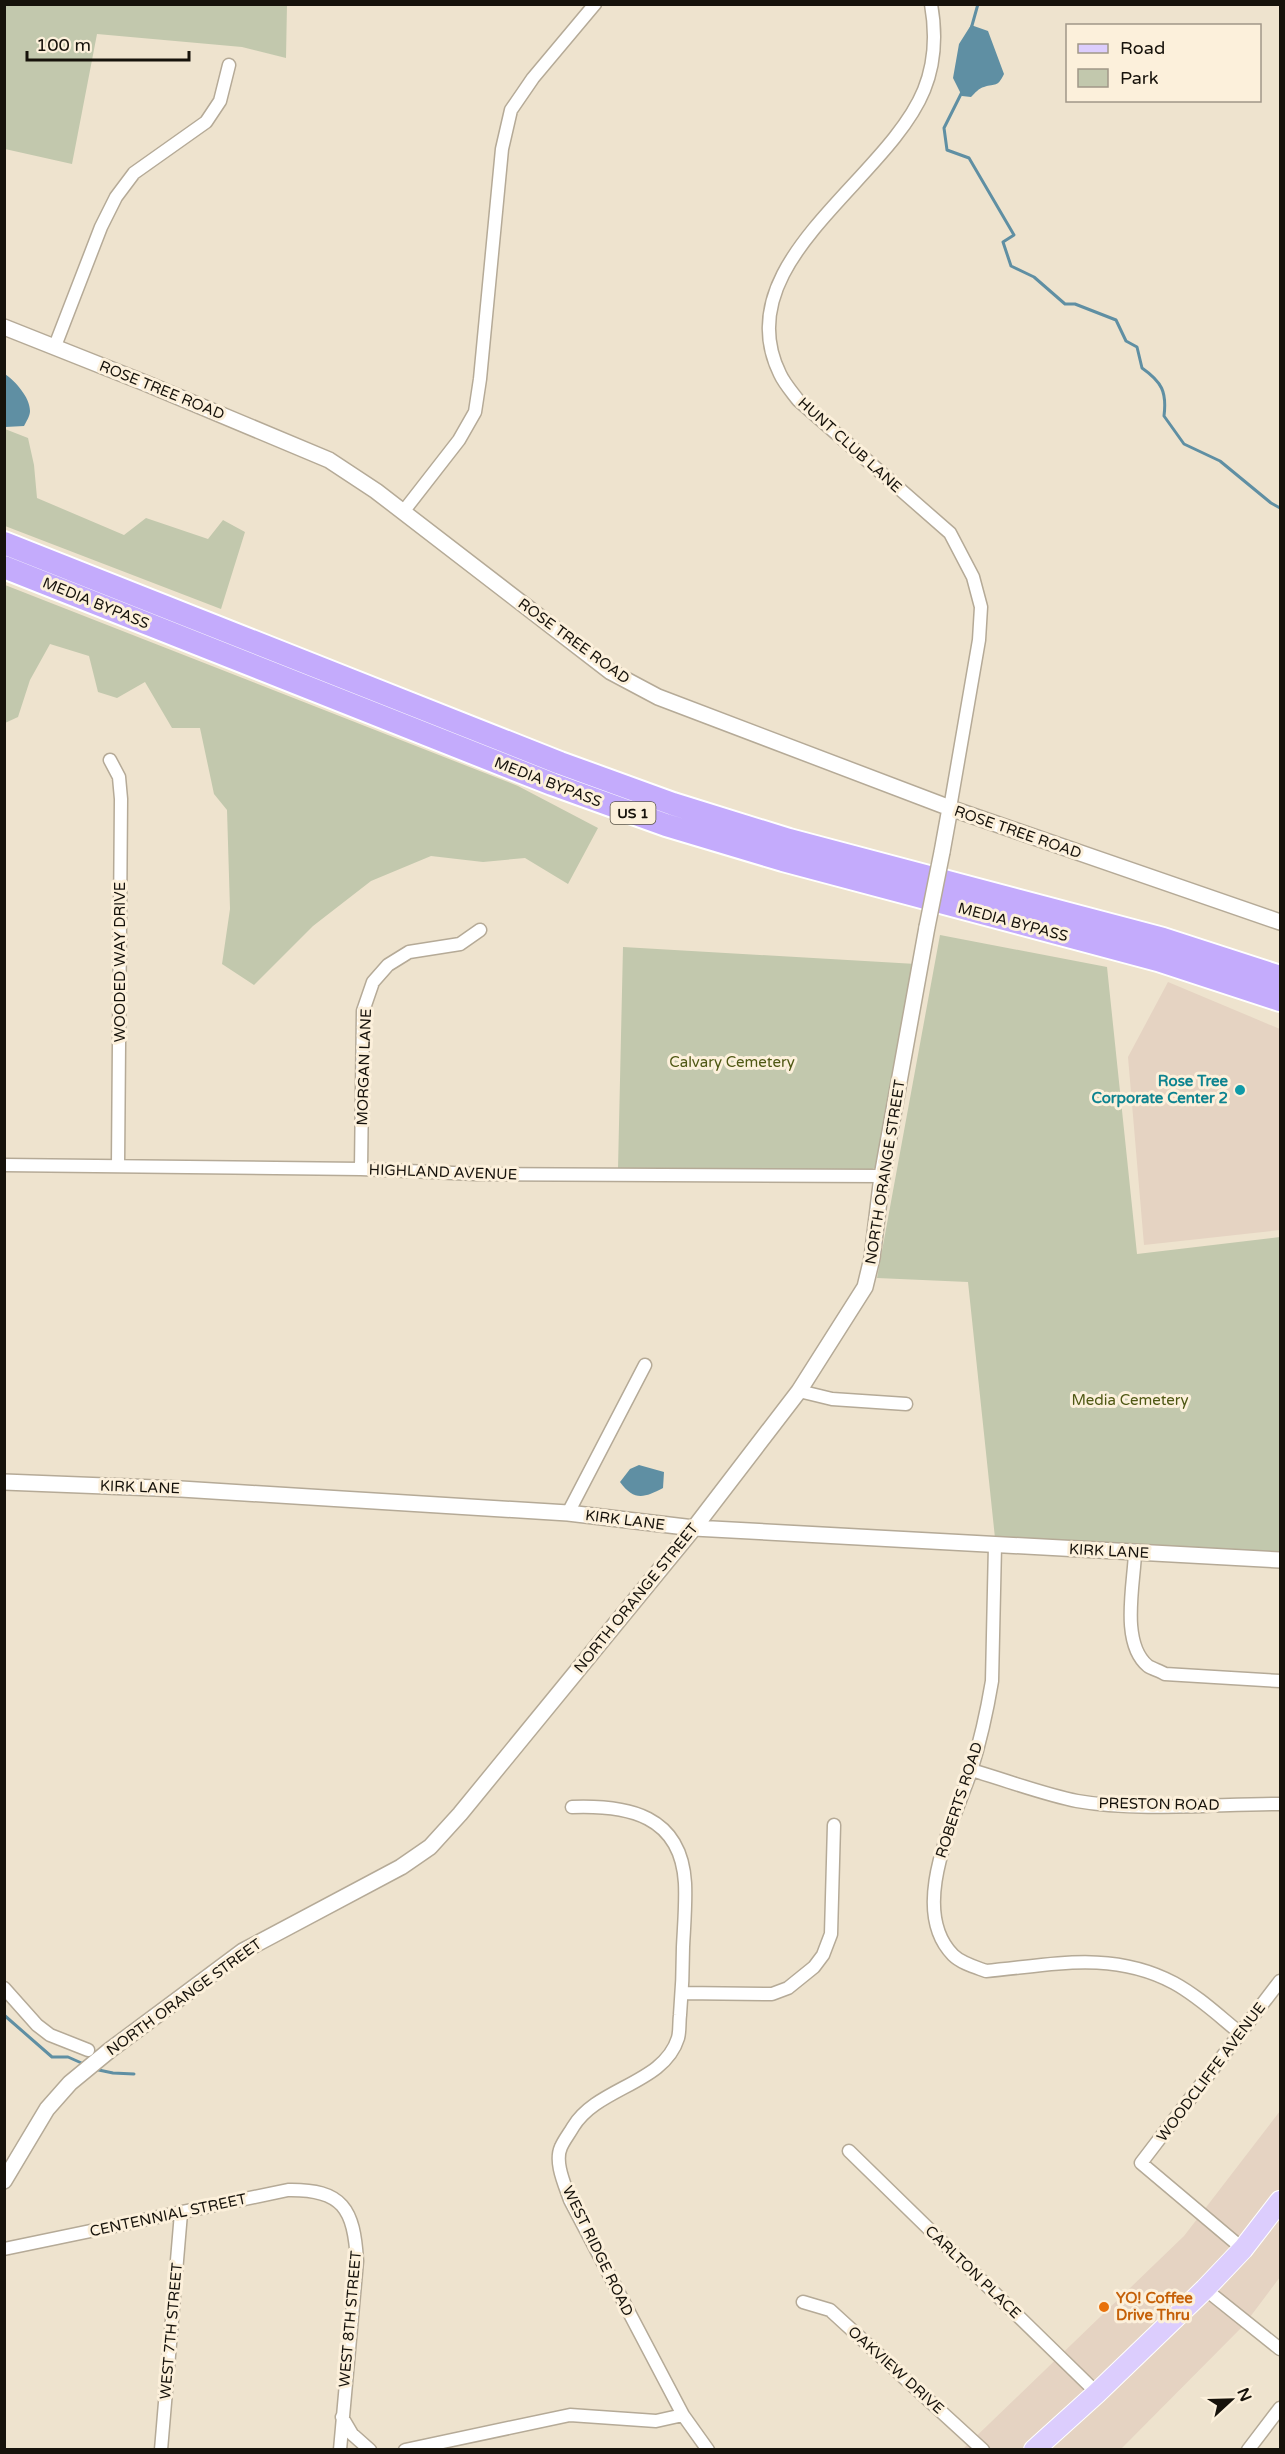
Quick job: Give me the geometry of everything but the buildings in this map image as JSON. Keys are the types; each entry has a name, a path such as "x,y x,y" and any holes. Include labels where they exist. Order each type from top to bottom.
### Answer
{"highway":[{"name":"MEDIA BYPASS","path":"4,543 560,763 673,804 789,840 1163,939 1281,977"},
{"name":"MEDIA BYPASS","path":"4,567 552,784 666,825 813,869 1158,960 1281,1000"}],"main road":[{"path":"1034,2450 1205,2289 1243,2249 1281,2201"}],"street":[{"path":"403,512 438,469 475,412 482,368 502,149 511,110 533,78 595,4"},
{"name":"HUNT CLUB LANE","path":"931,4 933,58 924,89 906,124 791,257 776,285 769,310 770,344 776,364 780,374 798,400 950,533 973,577 981,607 979,640 950,808"},
{"path":"55,346 101,227 116,196 134,173 206,122 219,102 229,65"},
{"name":"ROSE TREE ROAD","path":"4,327 329,460 376,491 626,681 658,697 950,808 1281,922"},
{"name":"WOODED WAY DRIVE","path":"110,760 118,777 121,798 118,1166"},
{"name":"NORTH ORANGE STREET","path":"4,2181 47,2109 70,2083 110,2050 243,1951 401,1867 430,1847 460,1814 694,1528 799,1391 865,1287 879,1214 882,1176 950,808"},
{"name":"MORGAN LANE","path":"361,1169 363,1011 373,982 388,965 410,952 460,944 480,930"},
{"name":"HIGHLAND AVENUE","path":"4,1166 361,1169 476,1174 882,1176"},
{"path":"568,1513 645,1365"},
{"path":"799,1391 832,1399 906,1404"},
{"name":"KIRK LANE","path":"4,1482 181,1489 568,1513 694,1528 1281,1560"},
{"name":"ROBERTS ROAD","path":"995,1545 992,1681 989,1703 971,1770 940,1858 936,1877 936,1926 942,1940 953,1956 970,1966 986,1971 1094,1961 1129,1965 1176,1984 1240,2033"},
{"path":"1135,1552 1131,1630 1136,1650 1148,1665 1165,1674 1281,1681"},
{"name":"PRESTON ROAD","path":"971,1770 1076,1801 1102,1804 1141,1806 1281,1804"},
{"name":"WEST RIDGE ROAD","path":"572,1807 598,1806 633,1811 653,1821 669,1836 679,1857 685,1881 682,1993 678,2038 660,2065 646,2076 585,2110 560,2149 562,2177 570,2200 683,2415 708,2450"},
{"path":"682,1993 772,1994 788,1988 814,1967 823,1955 831,1934 834,1825"},
{"name":"WOODCLIFFE AVENUE","path":"1243,2249 1142,2163 1281,1981"},
{"path":"6,1992 37,2025 50,2035 88,2050"},
{"name":"CARLTON PLACE","path":"849,2151 1097,2393"},
{"name":"CENTENNIAL STREET","path":"4,2249 288,2190 312,2190 332,2195"},
{"name":"WEST 8TH STREET","path":"332,2195 347,2212 356,2238 357,2261 340,2450"},
{"name":"WEST 7TH STREET","path":"161,2450 181,2213"},
{"path":"1205,2289 1281,2349"},
{"name":"OAKVIEW DRIVE","path":"803,2302 830,2310 983,2450"},
{"path":"1248,2450 1281,2408"},
{"path":"405,2450 570,2415 656,2421 683,2415"},
{"path":"342,2417 352,2434 370,2450"}],"shaded area":[{"path":"1168,982 1280,1029 1280,1230 1144,1245 1128,1057"},
{"path":"1280,2111 1280,2277 1244,2325 1121,2449 962,2450 1184,2236"}],"green space":[{"path":"287,4 286,58 242,47 97,34 72,164 5,149 5,5"},
{"path":"5,429 28,438 34,465 37,498 124,535 146,518 208,539 223,520 245,532 221,609 5,526"},
{"path":"5,585 518,786 598,828 568,884 525,858 483,862 431,856 371,881 313,926 254,985 222,964 230,909 227,810 214,794 200,728 172,728 145,682 117,698 98,692 89,656 50,644 30,680 18,717 5,723"},
{"name":"Media Cemetery","path":"940,935 1107,967 1137,1254 1280,1237 1280,1554 995,1538 968,1282 877,1278"},
{"name":"Calvary Cemetery","path":"623,947 916,964 880,1160 876,1167 867,1172 618,1169"}],"water":[{"path":"971,25 988,31 1004,74 998,83 980,88 971,97 962,96 953,78 959,44"},
{"path":"5,374 28,400 30,413 24,426 5,427"},
{"path":"639,1465 664,1472 663,1488 640,1496 625,1488 620,1482 630,1469"}],"waterway":[{"path":"971,29 978,4"},
{"path":"962,92 944,128 947,150 969,158 1014,235 1003,242 1011,266 1034,277 1065,304 1075,304 1116,320 1126,341 1137,347 1142,368 1162,388 1165,400 1164,416 1184,444 1220,461 1280,508"},
{"path":"4,2015 52,2057 68,2057 86,2065"},
{"path":"94,2069 134,2074"}],"place":[{"name":"Rose Tree Corporate Center 2","path":"1240,1090"},
{"name":"YO! Coffee Drive Thru","path":"1104,2307"}]}
